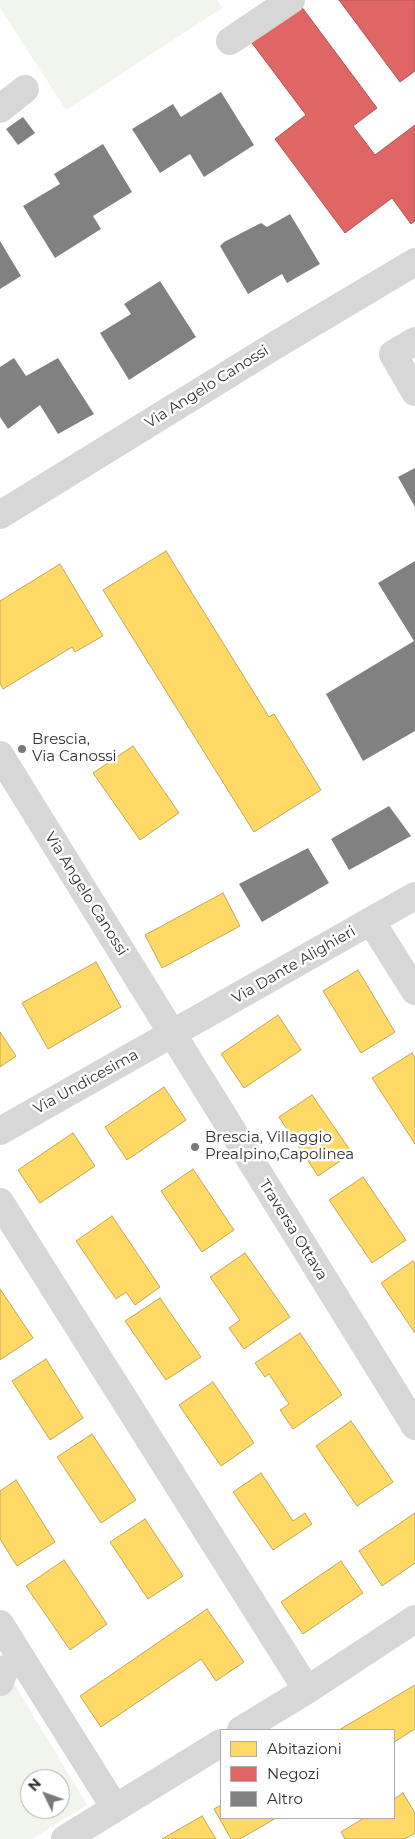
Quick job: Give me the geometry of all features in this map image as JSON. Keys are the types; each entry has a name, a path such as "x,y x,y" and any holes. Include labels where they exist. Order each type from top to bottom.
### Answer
{"street":[{"path":"230,41 291,0"},
{"path":"0,109 25,89"},
{"name":"Via Angelo Canossi","path":"0,515 278,343 415,262"},
{"path":"415,341 393,354 415,392"},
{"name":"Via Angelo Canossi","path":"0,755 172,1034"},
{"name":"Via Dante Alighieri","path":"172,1034 415,896"},
{"path":"371,921 415,991"},
{"name":"Via Undicesima","path":"0,1131 172,1034"},
{"name":"Traversa Ottava","path":"172,1034 415,1426"},
{"path":"0,1202 307,1690"},
{"path":"243,1729 307,1690 415,1619"},
{"path":"0,1624 115,1808"},
{"path":"65,1839 220,1743"}],"shaded area":[{"path":"0,0 217,0 222,8 66,110 0,8"},
{"path":"0,1660 65,1769 20,1769 20,1819 64,1819 32,1839 0,1839"},
{"path":"70,1777 87,1805 70,1816"}],"building: Abitazioni":[{"path":"166,551 269,717 274,714 321,790 254,832 103,590"},
{"path":"60,564 103,636 75,652 72,647 3,689 0,683 0,601"},
{"path":"133,746 179,813 140,840 93,773"},
{"path":"223,893 240,926 162,968 145,935"},
{"path":"96,962 121,1007 48,1049 22,1003"},
{"path":"358,970 395,1032 361,1053 323,991"},
{"path":"278,1015 301,1050 244,1088 221,1054"},
{"path":"0,1032 16,1056 0,1067"},
{"path":"412,1053 415,1058 415,1144 372,1078"},
{"path":"164,1087 186,1120 127,1160 105,1127"},
{"path":"312,1095 352,1153 318,1176 279,1117"},
{"path":"73,1133 95,1166 40,1203 18,1170"},
{"path":"193,1169 234,1230 202,1252 161,1191"},
{"path":"363,1177 406,1240 372,1263 329,1200"},
{"path":"112,1216 160,1287 135,1305 126,1292 116,1299 76,1241"},
{"path":"245,1253 290,1317 244,1349 229,1328 240,1320 210,1277"},
{"path":"413,1261 415,1263 415,1333 381,1283"},
{"path":"0,1289 33,1338 0,1360"},
{"path":"160,1298 201,1357 166,1380 125,1321"},
{"path":"300,1333 342,1395 293,1429 280,1410 289,1404 269,1374 265,1377 255,1363"},
{"path":"46,1359 83,1418 50,1440 12,1381"},
{"path":"213,1382 254,1443 221,1466 179,1405"},
{"path":"351,1421 393,1482 357,1506 316,1446"},
{"path":"92,1434 136,1500 101,1523 57,1457"},
{"path":"261,1473 293,1521 305,1513 312,1524 273,1550 233,1492"},
{"path":"16,1480 55,1542 17,1566 0,1539 0,1491"},
{"path":"415,1513 415,1563 382,1586 359,1551"},
{"path":"145,1519 183,1576 148,1599 110,1542"},
{"path":"64,1560 107,1624 70,1650 26,1586"},
{"path":"341,1561 363,1593 303,1634 281,1602"},
{"path":"207,1609 244,1662 216,1681 201,1659 101,1727 80,1696"},
{"path":"415,1685 415,1729 395,1741 395,1729 341,1729"},
{"path":"403,1793 415,1813 415,1833 405,1839 345,1839 341,1832 362,1819 395,1819 395,1798"},
{"path":"220,1806 220,1819 274,1819 240,1839 231,1839 214,1809"},
{"path":"202,1816 216,1839 162,1839"}],"building: Negozi":[{"path":"339,0 415,0 415,71 400,82"},
{"path":"301,6 377,108 353,126 375,155 415,125 415,221 411,224 392,198 345,233 275,139 306,115 252,43"}],"building: Altro":[{"path":"221,92 254,145 204,177 190,154 160,173 132,129 173,104 181,117"},
{"path":"23,117 35,133 18,145 6,129"},
{"path":"103,144 132,192 93,216 101,229 55,258 23,206 60,184 54,174"},
{"path":"290,214 320,264 287,283 282,274 248,294 220,246 224,242 261,223 267,227"},
{"path":"0,241 21,276 0,289"},
{"path":"160,281 196,337 129,380 100,333 131,314 124,304"},
{"path":"14,358 26,376 58,358 94,414 58,434 40,405 8,429 0,417 0,367"},
{"path":"415,468 415,507 398,477"},
{"path":"415,561 415,731 363,761 326,694 414,641 378,583"},
{"path":"389,806 411,836 349,870 331,839"},
{"path":"308,848 329,883 262,922 239,884"}],"place":[{"name":"Brescia, Via Canossi","path":"22,749"},
{"name":"Brescia, Villaggio Prealpino,Capolinea","path":"195,1147"}]}
